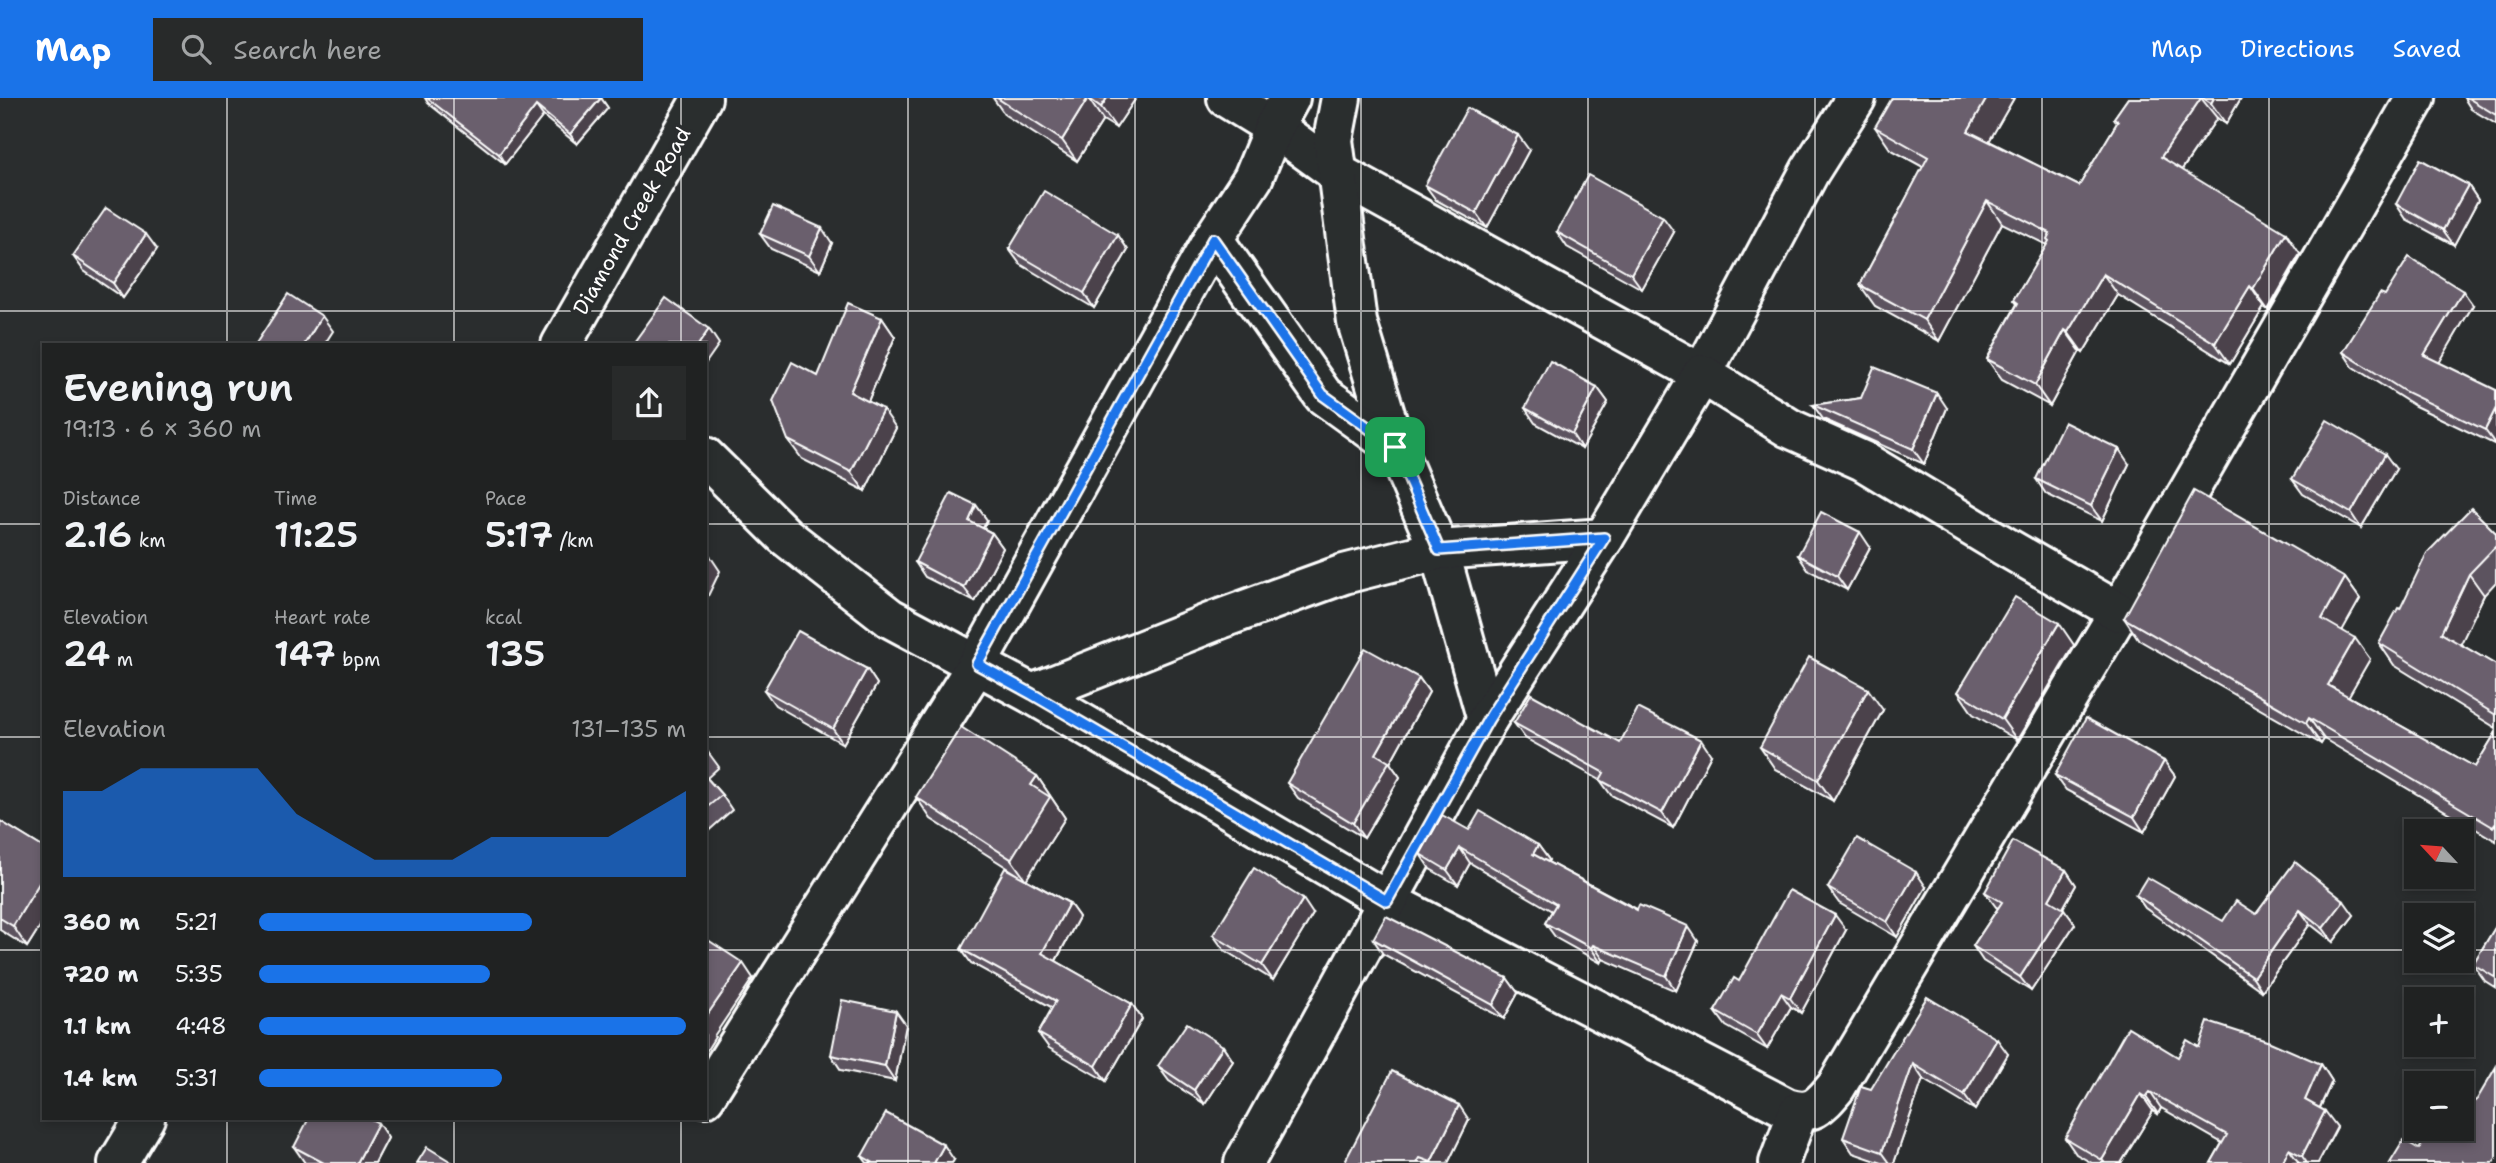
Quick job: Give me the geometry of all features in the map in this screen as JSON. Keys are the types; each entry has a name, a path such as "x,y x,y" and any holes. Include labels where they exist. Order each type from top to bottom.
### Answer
{"street":[{"name":"Diamond Creek Road","path":"562,343 702,98"},
{"path":"1227,98 1282,113 1337,173 1702,374 1789,428 1863,461 2004,547 2119,612"},
{"path":"1341,98 1332,140 1357,322 1395,447 1439,550 1488,720"},
{"path":"1244,1163 1488,720 1604,538 1702,374 1810,171 1856,98"},
{"path":"707,459 785,536 890,618 1032,694 1387,901 1787,1108 1798,1112 1812,1111 1836,1087 2119,612 2416,98"},
{"path":"707,1094 977,664 1213,239 1253,178 1282,113"},
{"path":"1213,239 1323,395 1395,447"},
{"path":"1032,694 1220,619 1344,574 1439,550 1604,538"},
{"path":"1779,1163 1798,1112"},
{"path":"118,1163 144,1120"}],"building":[{"path":"427,98 601,98 570,134 536,106 499,154"},
{"path":"997,98 1088,98 1062,140"},
{"path":"1088,98 1107,98 1101,107"},
{"path":"1892,98 1987,98 1968,131 2079,186 2118,121 2114,118 2128,98 2201,98 2161,157 2286,233 2253,289 2250,286 2215,343 2103,274 2068,332 2065,330 2035,385 1987,359 2018,303 2014,300 2049,241 2047,239 2050,233 1987,201 1924,320 1860,285 1928,157 1875,127"},
{"path":"2468,98 2496,98 2496,115"},
{"path":"1467,108 1518,135 1476,213 1425,185"},
{"path":"2420,159 2468,185 2443,230 2396,204"},
{"path":"1588,175 1663,217 1631,274 1557,232"},
{"path":"1044,191 1118,235 1084,293 1009,249"},
{"path":"773,206 822,228 809,256 760,234"},
{"path":"106,208 146,234 113,283 73,256"},
{"path":"2409,257 2463,291 2424,355 2496,390 2496,408 2485,430 2404,391 2343,352 2380,293 2385,295"},
{"path":"288,294 322,316 305,343 256,343"},
{"path":"666,298 709,329 699,343 633,343"},
{"path":"848,303 882,318 850,392 883,409 851,472 788,440 773,401 792,362 818,376"},
{"path":"1550,361 1597,387 1572,434 1525,408"},
{"path":"1874,367 1937,393 1913,449 1813,405 1861,398"},
{"path":"2327,420 2385,454 2351,513 2292,479"},
{"path":"2064,422 2119,449 2091,506 2036,479"},
{"path":"2194,491 2345,578 2322,619 2355,638 2328,685 2475,767 2496,732 2496,823 2493,827 2309,718 2306,723 2124,618"},
{"path":"951,493 976,505 969,521 992,533 964,588 915,562"},
{"path":"2471,508 2496,533 2496,546 2469,574 2441,633 2496,665 2496,715 2379,643 2398,608 2400,609 2427,553"},
{"path":"1821,512 1860,532 1837,576 1798,555"},
{"path":"2015,597 2059,623 2002,719 1958,692"},
{"path":"798,631 867,669 833,729 764,690"},
{"path":"1365,648 1419,678 1376,754 1389,762 1353,823 1287,783"},
{"path":"1809,657 1868,689 1818,780 1760,747"},
{"path":"1531,694 1620,743 1638,708 1701,740 1662,813 1600,780 1604,773 1514,723"},
{"path":"2086,718 2164,761 2134,817 2055,775"},
{"path":"961,727 1037,776 1031,785 1050,797 1011,859 916,797"},
{"path":"707,778 722,795 707,807"},
{"path":"1480,811 1538,845 1533,854 1637,910 1639,905 1688,926 1666,976 1593,945 1591,948 1545,923 1556,904 1460,848 1447,870 1420,854 1442,815 1469,830"},
{"path":"0,821 42,847 42,878 13,926 0,918"},
{"path":"1857,838 1916,872 1887,922 1828,888"},
{"path":"2013,841 2066,870 2049,900 2064,909 2020,977 1973,946 2002,902 1985,892"},
{"path":"2295,862 2344,901 2323,928 2300,910 2253,977 2136,895 2147,877 2223,921 2236,901 2256,914"},
{"path":"1005,868 1069,903 1042,953 1132,1004 1096,1066 1038,1033 1056,1001 961,949"},
{"path":"1254,868 1303,899 1262,965 1213,935"},
{"path":"1789,890 1835,915 1790,998 1781,993 1757,1035 1715,1011 1734,978 1739,981"},
{"path":"1386,916 1507,978 1493,1005 1373,939"},
{"path":"2496,926 2496,978 2474,962"},
{"path":"707,939 743,963 707,1015"},
{"path":"1927,997 1997,1039 1964,1095 1913,1064 1882,1152 1843,1138 1861,1086 1871,1089"},
{"path":"842,1000 896,1011 885,1066 831,1055"},
{"path":"2208,1022 2270,1042 2321,1064 2305,1100 2325,1111 2302,1156 2289,1149 2282,1163 2211,1163 2227,1135 2150,1092 2146,1097 2141,1094 2102,1160 2065,1138 2128,1027 2178,1057 2187,1040 2199,1047"},
{"path":"1187,1023 1223,1046 1194,1090 1158,1066"},
{"path":"2496,1067 2496,1158 2493,1163 2390,1163 2404,1140 2419,1149 2425,1141 2474,1141 2474,1100 2476,1101"},
{"path":"1392,1071 1459,1105 1431,1162 1420,1158 1417,1163 1344,1163"},
{"path":"886,1113 944,1145 934,1163 874,1163 862,1156"},
{"path":"308,1120 373,1120 378,1123 357,1163 324,1163 294,1147"},
{"path":"427,1147 453,1163 417,1163"}],"route":[{"path":"1213,239 1323,395 1395,447 1439,550 1604,538 1488,720 1387,901 977,664 1213,239"}]}
